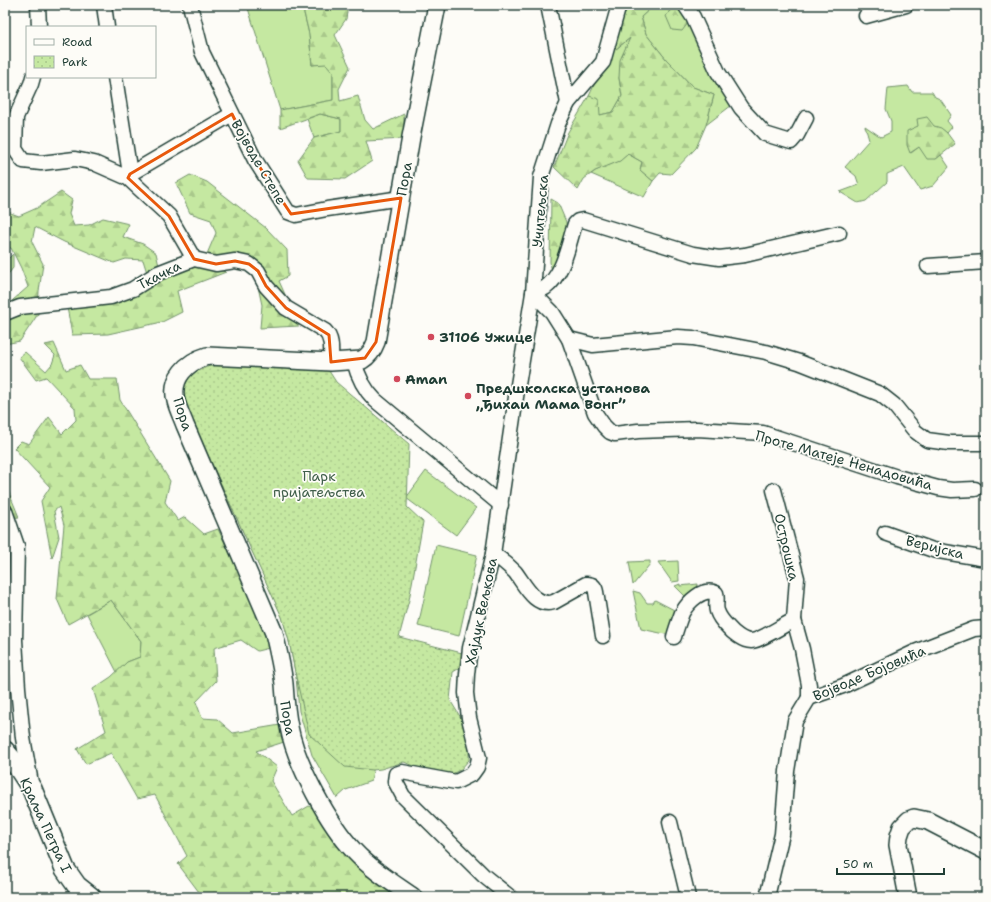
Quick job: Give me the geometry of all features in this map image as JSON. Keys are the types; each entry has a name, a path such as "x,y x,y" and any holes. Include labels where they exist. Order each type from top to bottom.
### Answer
{"main road":[{"name":"Краља Петра I","path":"5,751 15,763 32,789 65,869 78,886 91,897"}],"street":[{"path":"38,5 39,26"},
{"path":"104,5 107,26"},
{"name":"Војводе Степе","path":"190,5 202,52 255,160 272,184 284,208 296,216 327,209 401,198"},
{"name":"Пора","path":"413,897 376,871 354,852 335,827 308,780 299,760 289,727 281,664 274,634 176,400 176,384 182,372 191,362 207,356 331,362 354,361 366,358 373,350 376,342 411,137 437,5"},
{"path":"548,5 568,103"},
{"name":"Учитељска","path":"534,293 541,177 558,124 568,103 603,62 618,5"},
{"path":"685,5 693,17 718,72 741,108 765,134 791,142 797,135 806,118"},
{"path":"866,16 906,5"},
{"path":"33,78 16,117 15,148 24,161 41,163 75,158 94,163 129,176 169,216 194,259"},
{"path":"115,78 129,176"},
{"path":"129,176 232,114"},
{"path":"534,293 545,288 556,277 561,268 575,224 578,221 584,220 693,254 719,258 745,255 839,233"},
{"name":"Ткачка","path":"5,313 20,307 111,297 132,289 158,273 194,259 216,264 235,261 249,264 258,271 266,286 286,308 325,330 331,341 331,362"},
{"path":"928,266 986,262"},
{"name":"Проте Матеје Ненадовића","path":"534,293 552,312 569,339 595,413 610,432 619,434 638,431 697,429 763,433 897,477 938,488 952,490 975,489"},
{"name":"Хајдук Вељкова","path":"510,897 484,876 403,796 395,781 396,774 402,772 456,782 472,774 477,767 479,758 469,718 466,693 470,648 493,554 516,397 534,293"},
{"path":"569,339 593,345 678,337 693,338 766,352 799,362 880,394 894,405 915,431 927,440 949,443 986,443"},
{"path":"354,361 357,374 368,393 375,400 501,505"},
{"name":"Острошка","path":"774,490 797,578 794,620 802,649 809,685 808,698"},
{"path":"5,511 17,546 16,640 18,688 23,738 32,789"},
{"name":"Веријска","path":"885,534 933,550 986,559"},
{"path":"493,554 509,566 528,591 544,603 549,604 554,602 586,584 593,585 596,592 603,636"},
{"path":"674,637 683,611 690,603 706,591 716,593 718,598 717,611 730,630 741,638 750,641 794,620"},
{"name":"Војводе Бојовића","path":"767,897 782,834 787,771 795,721 808,698 842,686 915,652 974,629 986,628"},
{"path":"908,897 898,845 902,827 909,820 914,818 928,821 986,851"},
{"path":"670,822 688,897"}],"highlighted area":[{"path":"232,114 255,160 291,214 401,198 376,342 365,358 331,362 329,335 286,308 266,286 258,271 249,264 235,261 216,264 194,259 169,216 128,178 130,174"}],"green space":[{"path":"247,5 296,5 303,9 309,34 312,65 326,63 333,72 333,100 280,110"},
{"path":"296,5 348,5 346,19 335,35 350,67 339,89 340,101 358,96 365,120 373,129 404,114 404,139 366,141 372,161 345,179 308,178 298,160 314,138 341,131 341,119 320,114 280,128 280,110 333,100 333,72 326,64 312,65 309,34 303,9"},
{"path":"623,5 654,5 641,17 646,34 666,59 693,87 714,95 706,125 696,148 671,174 660,173 653,181 640,170 642,162 628,154 620,161 595,171 584,179 578,190 554,167 568,132 589,96 599,99 600,115 613,112 622,96 619,78 620,60 630,38 616,49 613,45"},
{"path":"654,5 674,5 666,16 688,23 732,105 706,125 714,95 693,87 666,59 646,34 641,17"},
{"path":"674,5 677,5 688,23 682,31 672,30 666,16"},
{"path":"630,38 619,78 622,96 613,112 600,115 589,96 613,45 616,49"},
{"path":"908,86 912,92 932,92 935,97 940,99 951,115 947,121 952,127 947,133 937,127 918,126 911,153 919,147 936,159 941,155 949,167 933,186 920,190 904,167 887,174 887,182 866,201 858,203 840,192 859,185 856,176 845,167 869,140 865,126 881,137 891,132 891,121 886,109 888,88"},
{"path":"320,114 341,119 341,131 314,138 307,119"},
{"path":"927,117 934,126 941,128 947,133 955,144 936,159 927,159 919,147 910,153 907,145 907,131 918,126 917,119"},
{"path":"628,154 642,162 640,170 653,181 644,197 591,174"},
{"path":"190,175 207,182 266,228 287,250 288,276 279,281 299,326 260,328 262,305 255,273 207,254 216,233 211,220 190,213 176,183"},
{"path":"61,192 72,200 69,214 74,226 89,225 103,218 129,224 123,237 143,244 156,253 159,266 196,264 226,272 177,291 182,312 162,322 108,334 72,335 67,307 148,276 143,260 126,259 114,263 64,242 35,227 32,242 43,264 39,291 38,314 20,341 5,344 5,307 28,287 11,248 5,247 5,211 19,216 37,208"},
{"path":"551,199 558,203 566,222 567,239 552,272 550,262"},
{"path":"13,254 13,268 5,278 5,262"},
{"path":"54,343 66,370 80,365 88,379 117,379 120,400 170,481 165,502 178,521 185,517 204,534 218,529 255,606 269,648 257,651 241,640 214,648 216,681 196,702 202,718 217,719 233,733 280,725 284,742 256,751 277,767 271,781 292,816 309,806 316,810 354,863 396,897 195,897 199,892 178,864 187,856 155,795 137,799 111,753 86,764 77,749 106,731 93,689 111,677 127,662 140,657 141,641 111,600 68,624 57,599 64,525 59,507 54,511 59,537 52,558 41,501 50,487 14,448 21,441 29,444 49,417 62,434 76,420 75,408 46,377 36,380 19,357 25,352 46,371 52,364 55,355 45,345"},
{"name":"Парк пријатељства","path":"221,363 329,371 336,382 409,444 407,507 423,522 409,600 399,637 466,654 463,666 453,672 450,700 464,723 469,737 469,760 460,770 450,775 435,774 404,762 373,770 345,767 309,734 289,641 282,617 184,403 184,390 189,378 203,368"},
{"path":"203,445 375,761 371,781 346,790 337,798 312,755 299,711 296,677 289,641 282,616"},
{"path":"426,471 476,508 456,535 406,498"},
{"path":"7,488 19,517 5,519 5,489"},
{"path":"436,545 477,555 459,636 418,626"},
{"path":"650,561 650,564 633,585 629,562"},
{"path":"678,561 679,581 672,582 658,562"},
{"path":"680,584 680,586 698,584 697,589 694,592 685,596 675,586"},
{"path":"633,591 640,593 647,603 653,603 655,600 678,612 670,635 641,629"},
{"path":"111,600 141,641 140,657 127,662 117,672 87,614"}],"place":[{"name":"31106 Ужице","path":"431,337"},
{"name":"Aman","path":"397,379"},
{"name":"Предшколска установа „Ђихаи Мама Вонг”","path":"468,396"}]}
